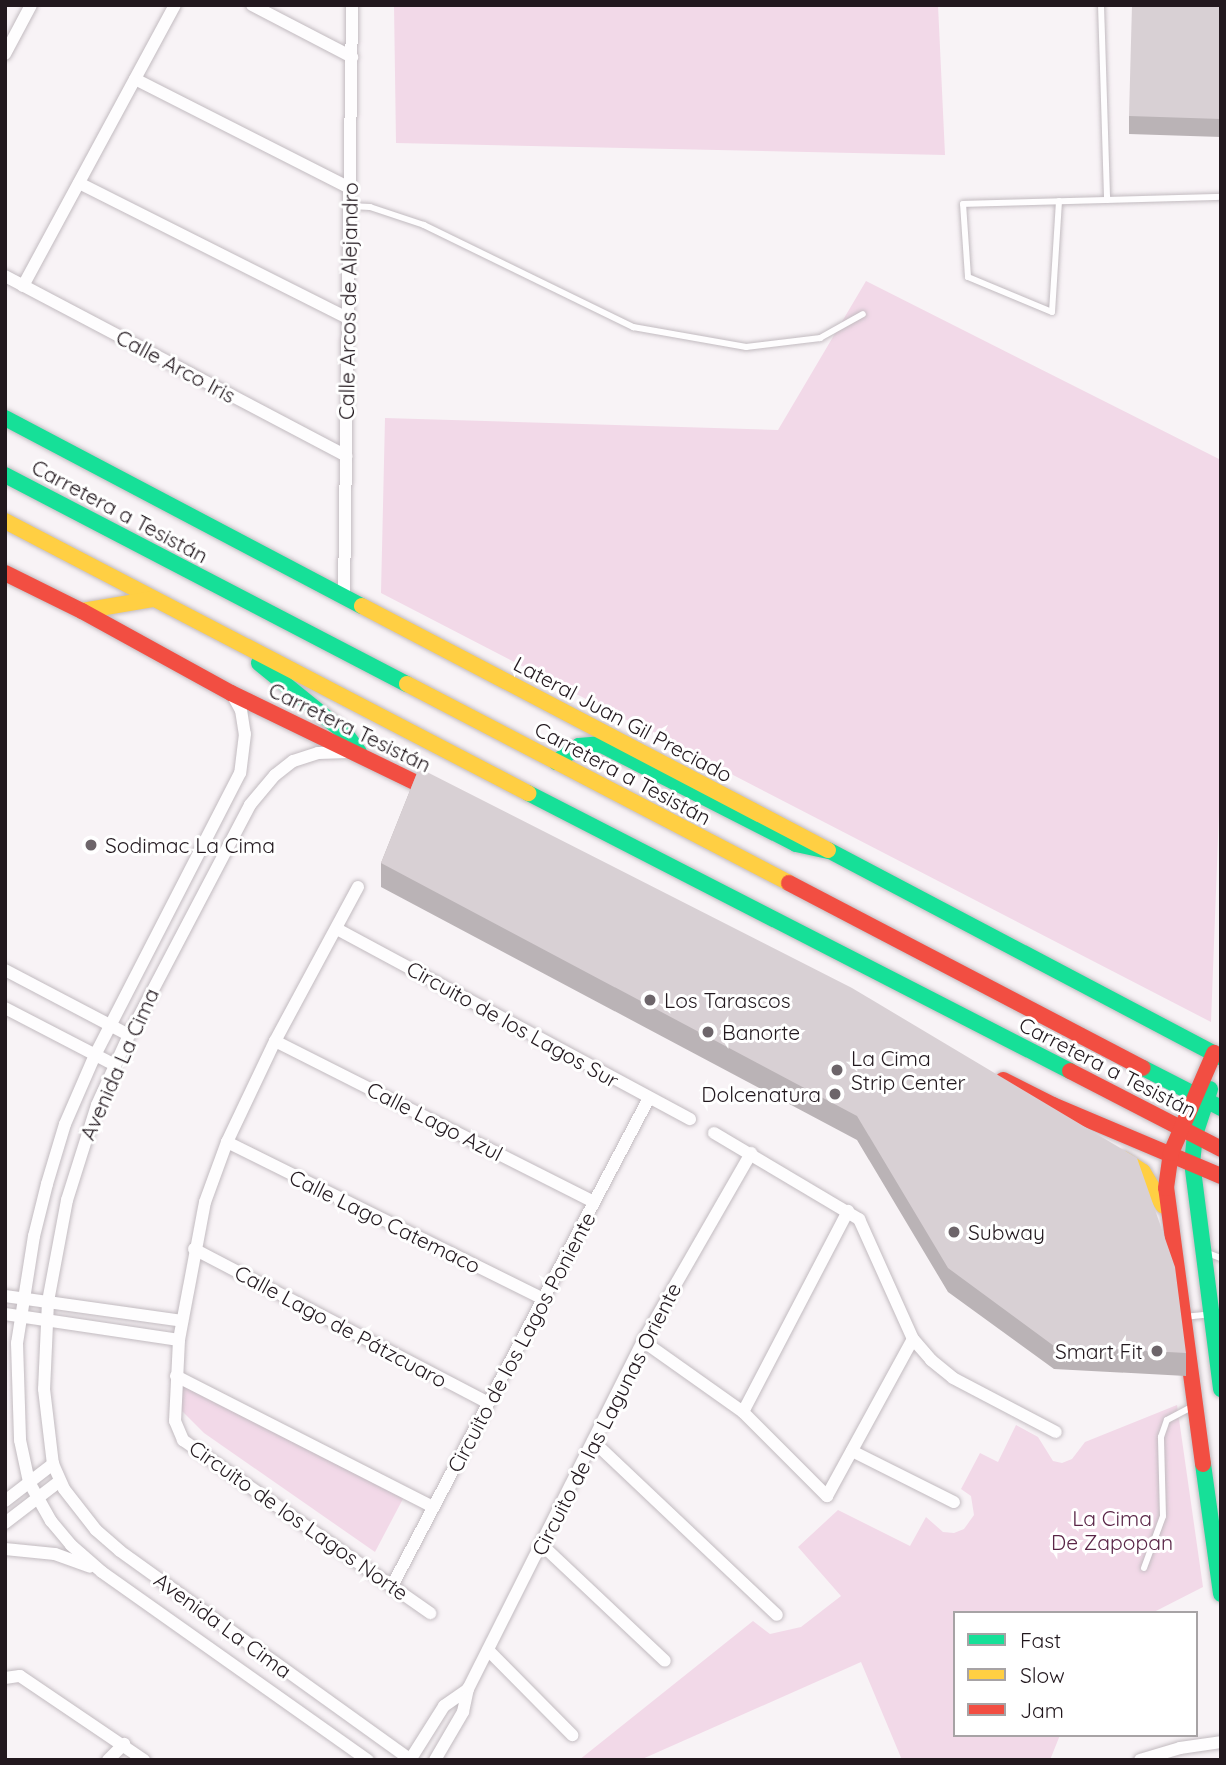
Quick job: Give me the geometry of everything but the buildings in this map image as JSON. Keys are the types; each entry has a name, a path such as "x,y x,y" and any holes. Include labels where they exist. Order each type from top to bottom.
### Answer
{"main road":[{"name":"Lateral Juan Gil Preciado","path":"5,418 1219,1055"},
{"name":"Carretera a Tesistán","path":"5,475 1221,1108"},
{"name":"Carretera a Tesistán","path":"5,521 234,642 1221,1149"},
{"name":"Carretera Tesistán","path":"5,573 82,611 231,693 359,752 456,802"},
{"path":"82,611 154,599"},
{"path":"234,642 345,733 359,752"},
{"path":"556,762 579,746 600,744 796,844 829,850"},
{"path":"1219,1055 1199,1097 1188,1131 1171,1153 1166,1172 1176,1281 1184,1318 1221,1594"},
{"path":"991,1074 1056,1111 1143,1172 1168,1216"},
{"path":"1056,1111 1171,1153 1221,1176"},
{"path":"1188,1131 1203,1251 1216,1314 1221,1388 1195,1398"}],"street":[{"path":"5,54 31,5"},
{"path":"23,286 175,5"},
{"path":"252,5 352,57"},
{"name":"Calle Arcos de Alejandro","path":"344,596 352,5"},
{"path":"135,79 350,188"},
{"path":"79,183 348,318"},
{"name":"Calle Arco Iris","path":"5,276 346,456"},
{"name":"Avenida La Cima","path":"231,693 241,710 244,754 240,773 95,1055 65,1124 47,1184 20,1317 17,1397 22,1461 37,1497 71,1545 102,1572 368,1760"},
{"name":"Avenida La Cima","path":"359,752 318,753 293,761 259,792 236,830 129,1035 97,1105 67,1200 48,1302 44,1389 53,1464 60,1481 85,1518 120,1551 410,1760"},
{"path":"215,821 236,830"},
{"path":"358,887 275,1041 227,1142 205,1202 194,1249 176,1376 433,1507"},
{"name":"Circuito de los Lagos Sur","path":"337,929 690,1119"},
{"path":"5,970 129,1035"},
{"path":"5,1008 115,1065"},
{"name":"Calle Lago Azul","path":"275,1041 594,1202"},
{"name":"Circuito de los Lagos Poniente","path":"392,1586 649,1098"},
{"path":"713,1133 859,1219 913,1339 931,1360 953,1378 1056,1432"},
{"name":"Calle Lago Catemaco","path":"227,1142 543,1299"},
{"name":"Circuito de las Lagunas Oriente","path":"435,1760 463,1712 468,1689 643,1341 751,1153"},
{"path":"743,1412 848,1211"},
{"name":"Calle Lago de Pátzcuaro","path":"194,1249 488,1403"},
{"path":"5,1296 182,1321"},
{"path":"89,1326 93,1308"},
{"path":"5,1314 179,1340"},
{"path":"643,1341 743,1412 827,1496 913,1339"},
{"name":"Circuito de los Lagos Norte","path":"176,1376 175,1421 183,1440 430,1613"},
{"path":"593,1441 777,1615"},
{"path":"852,1451 954,1502"},
{"path":"5,1501 53,1464"},
{"path":"5,1523 60,1481"},
{"path":"541,1545 665,1661"},
{"path":"5,1549 55,1554 102,1572"},
{"path":"488,1650 572,1735"},
{"path":"5,1678 20,1676 145,1760"},
{"name":"Circuito de las Lagunas Oriente","path":"410,1760 444,1706 468,1689"},
{"path":"1140,1760 1180,1748 1221,1742"},
{"path":"107,1760 124,1744"}],"lane":[{"path":"1101,5 1107,200"},
{"path":"1059,201 1052,312 968,277 963,204 1059,201 1221,197"},
{"path":"350,206 370,207 424,225 633,327 746,347 820,338 863,314"},
{"path":"1203,1251 1221,1258"},
{"path":"1184,1318 1216,1314"},
{"path":"1144,1568 1163,1516 1161,1437 1167,1420 1195,1398"}],"green space":[{"path":"394,5 938,5 945,155 396,143"},
{"path":"866,281 1221,460 1221,760 1211,1022 381,593 385,418 778,430"},
{"path":"176,1376 406,1493 375,1552 204,1433 182,1411 176,1395"},
{"name":"La Cima De Zapopan","path":"1177,1405 1203,1587 1156,1611 953,1611 953,1737 1059,1737 1050,1760 902,1760 861,1662 640,1760 579,1760 753,1621 770,1634 801,1627 841,1596 798,1547 838,1510 910,1546 926,1517 943,1532 954,1533 964,1529 974,1515 971,1496 961,1489 980,1453 998,1462 1016,1425 1038,1437 1053,1461 1062,1463 1072,1459 1085,1442"}],"traffic: fast":[{"path":"5,418 362,606"},
{"path":"5,475 407,684"},
{"path":"259,663 345,733 359,752"},
{"path":"556,762 579,746 600,744 796,844 829,851"},
{"path":"528,793 1070,1071"},
{"path":"828,850 1221,1057"},
{"path":"1143,1068 1221,1108"},
{"path":"1210,1089 1195,1135 1192,1162 1221,1389"},
{"path":"1203,1464 1221,1594"}],"traffic: slow":[{"path":"5,521 528,793"},
{"path":"82,611 154,599"},
{"path":"362,606 828,850"},
{"path":"407,684 789,883"},
{"path":"1123,1159 1143,1172 1163,1205"}],"traffic: jam":[{"path":"5,573 82,611 231,693 435,792"},
{"path":"789,883 1143,1068"},
{"path":"1203,1464 1166,1188 1171,1153 1214,1053"},
{"path":"1070,1071 1221,1149"},
{"path":"1003,1080 1053,1105 1221,1176"}],"place":[{"name":"Sodimac La Cima","path":"91,845"},
{"name":"Los Tarascos","path":"650,1000"},
{"name":"Banorte","path":"708,1032"},
{"name":"La Cima Strip Center","path":"837,1070"},
{"name":"Dolcenatura","path":"835,1094"},
{"name":"Subway","path":"954,1232"},
{"name":"Smart Fit","path":"1157,1351"}]}
